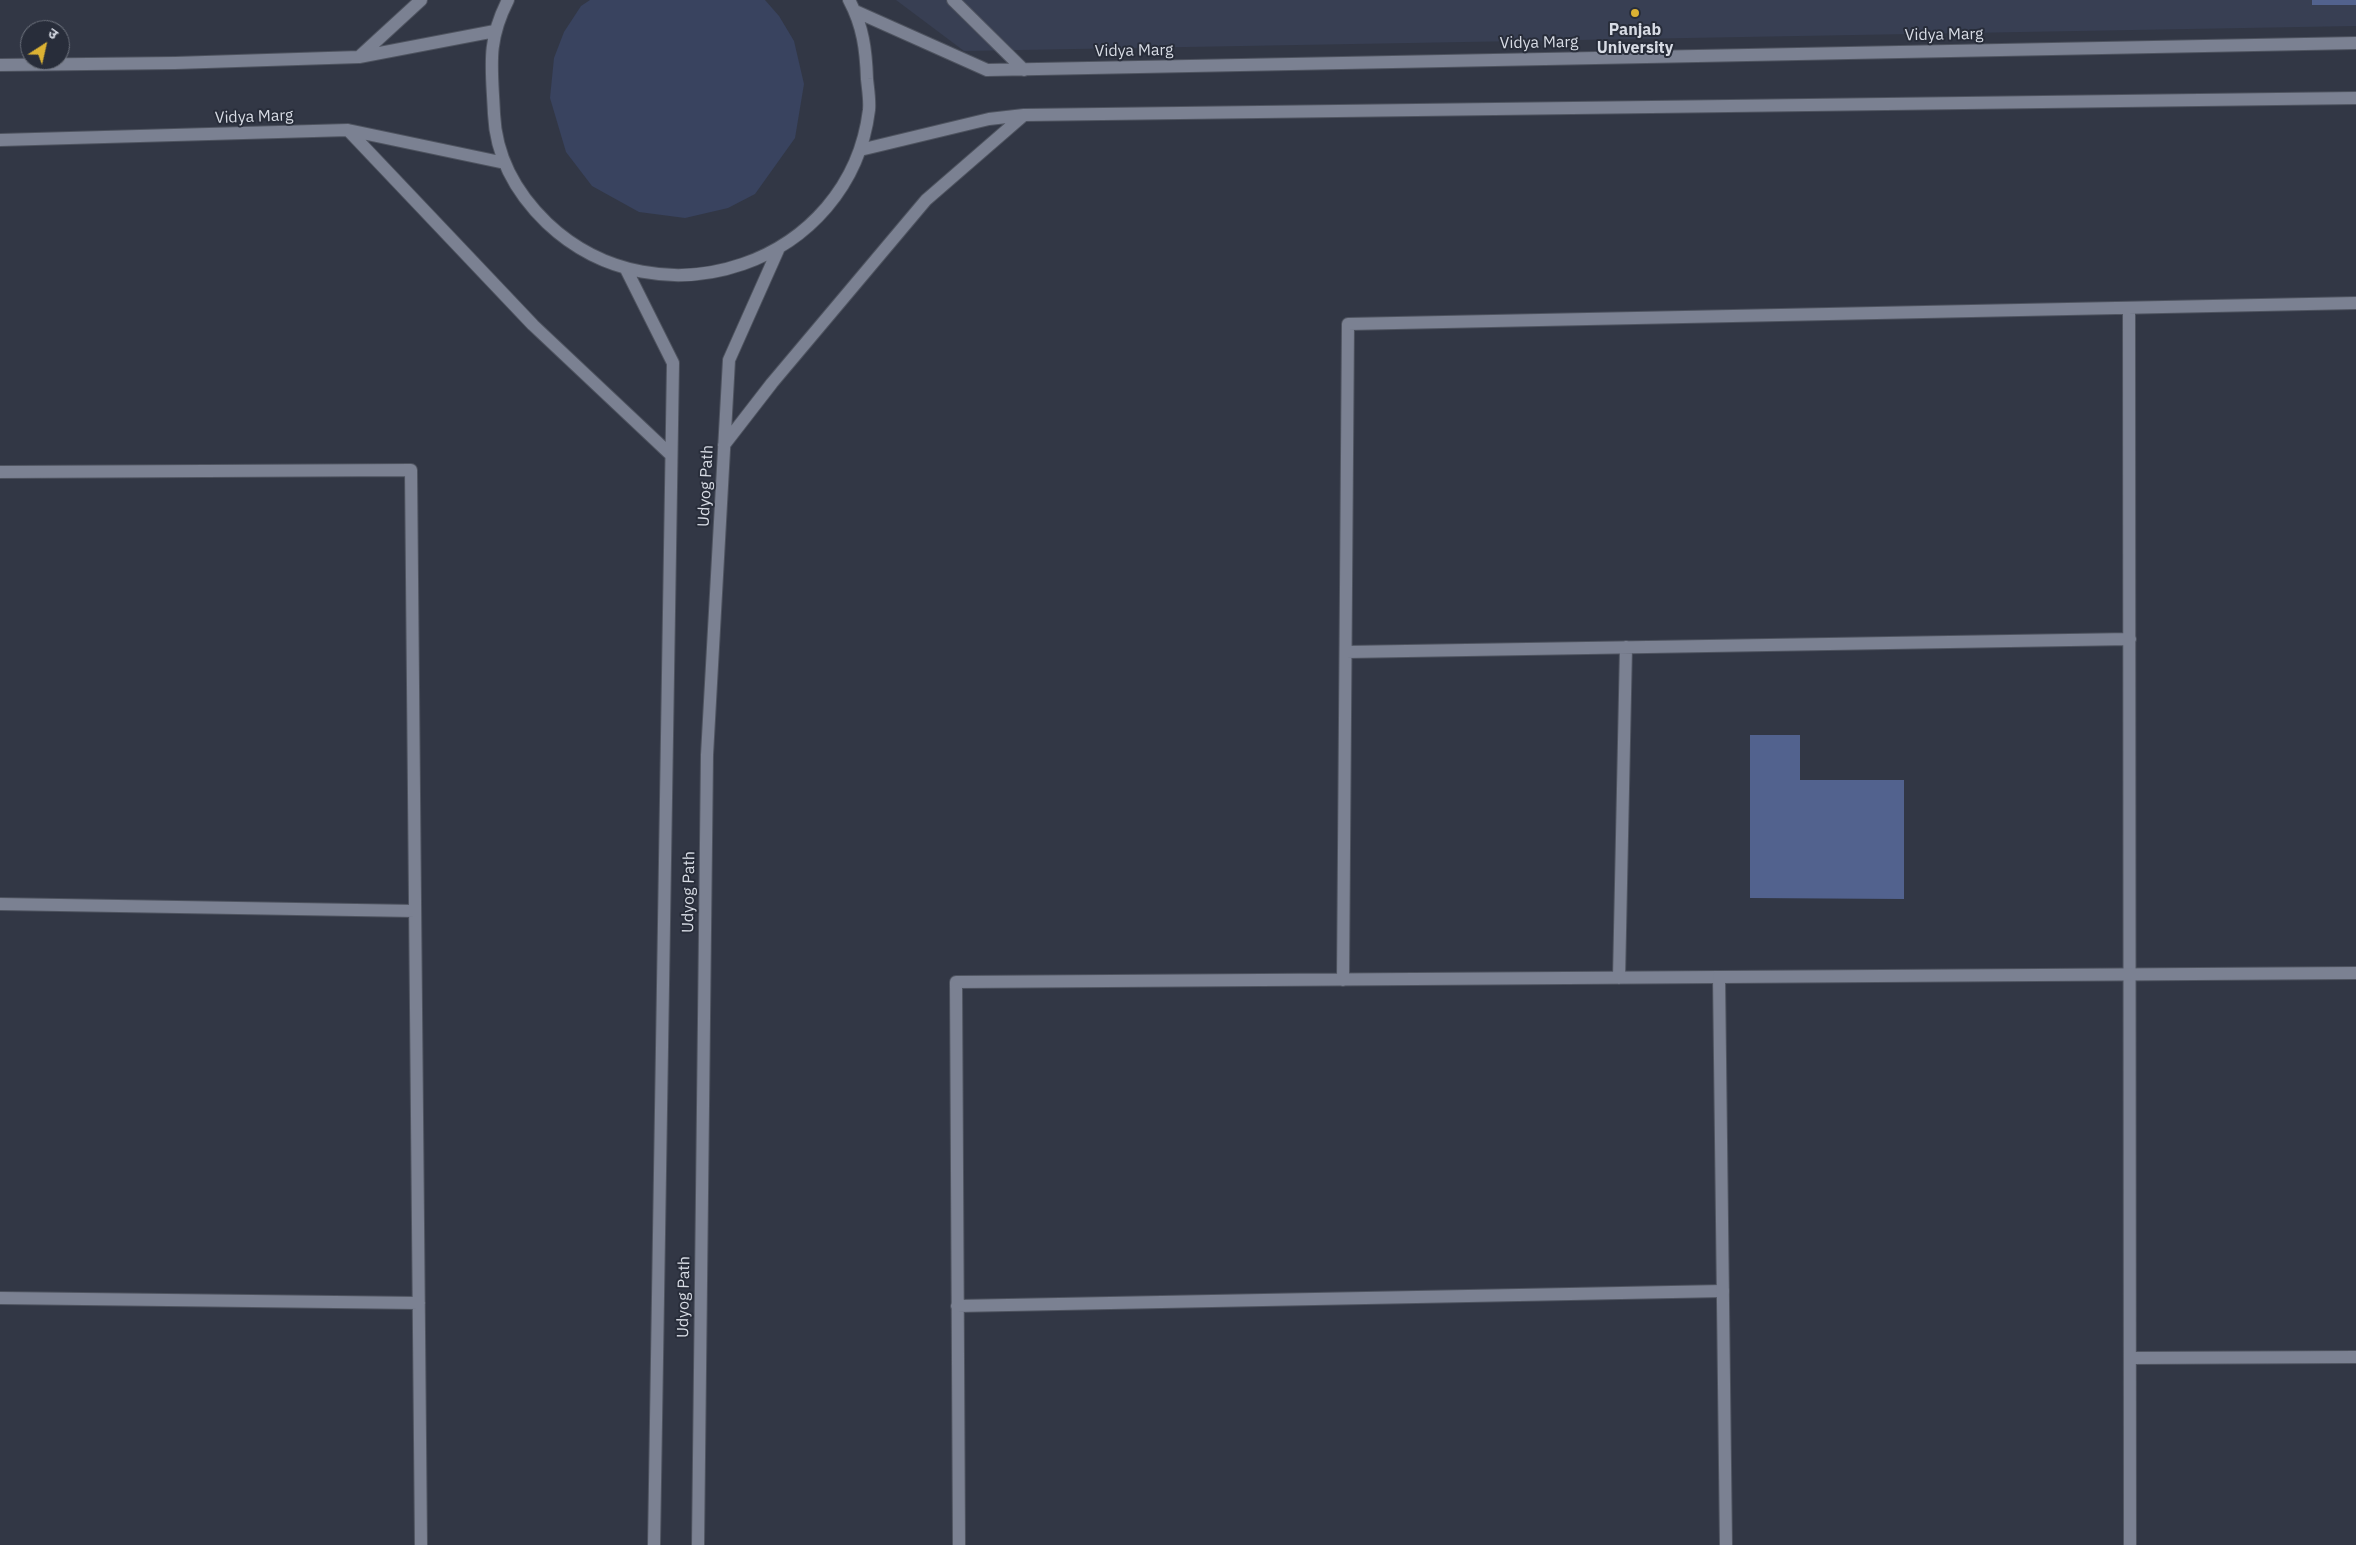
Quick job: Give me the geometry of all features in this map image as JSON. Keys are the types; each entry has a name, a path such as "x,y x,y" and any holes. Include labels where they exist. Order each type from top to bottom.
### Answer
{"street":[{"path":"359,56 421,0"},
{"path":"508,0 495,31 491,50 495,136 505,163 517,186 534,210 558,233 598,258 626,269 661,275 716,273 742,266 778,250 809,226 836,196 860,150 869,108 865,42 852,6"},
{"path":"953,0 1024,70"},
{"name":"Vidya Marg","path":"852,6 987,70 2356,43"},
{"path":"0,66 175,63 359,56 495,31"},
{"path":"860,150 989,119 1024,114 2356,98"},
{"path":"724,445 772,383 926,200 1024,114"},
{"path":"348,130 533,325 671,455"},
{"name":"Vidya Marg","path":"0,140 348,130 505,163"},
{"name":"Udyog Path","path":"698,1545 707,755 729,360 778,250"},
{"name":"Udyog Path","path":"626,269 673,362 654,1545"},
{"path":"1343,980 1348,324 2356,303"},
{"path":"2129,308 2130,1545"},
{"path":"0,472 411,470 421,1545"},
{"path":"1346,652 2130,639"},
{"path":"1619,978 1626,647"},
{"path":"0,904 415,911"},
{"path":"959,1545 956,982 2356,973"},
{"path":"1719,977 1726,1545"},
{"path":"958,1306 1723,1291"},
{"path":"0,1298 418,1303"},
{"path":"2130,1358 2356,1357"}],"shaded area":[{"path":"590,0 765,0 779,16 794,41 804,84 795,138 755,194 728,208 685,218 639,212 592,186 566,152 550,98 554,58 564,32 581,6"},
{"name":"Panjab University","path":"896,0 2356,0 2356,26 964,51"}],"building":[{"path":"2312,0 2356,0 2356,5 2312,5"},
{"path":"1750,735 1800,735 1800,780 1904,780 1904,899 1750,898"}],"place":[{"name":"Panjab University","path":"1635,13"}]}
